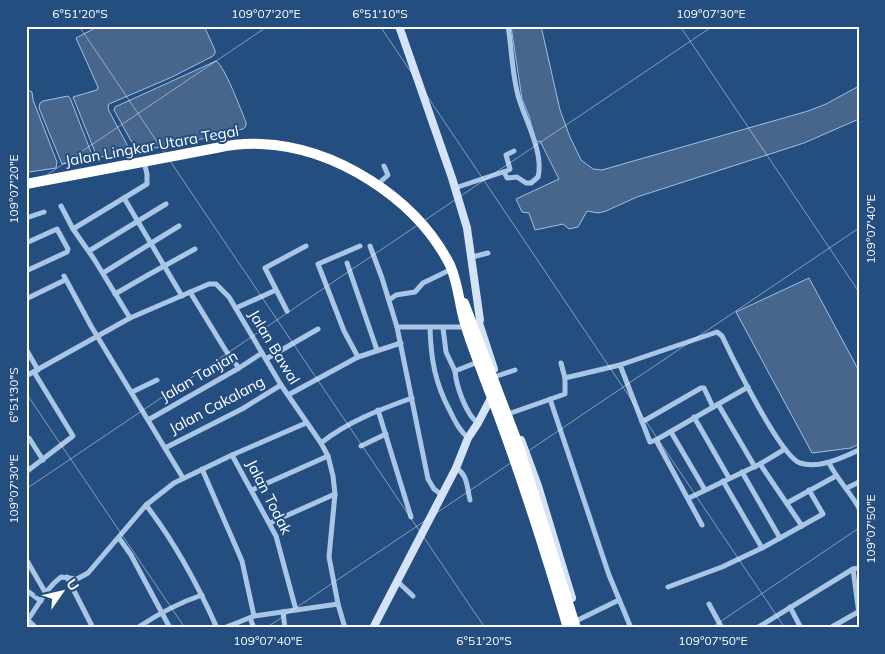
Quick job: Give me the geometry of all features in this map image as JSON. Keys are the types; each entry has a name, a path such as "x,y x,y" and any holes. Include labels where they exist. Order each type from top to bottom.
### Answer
{"highway":[{"name":"Jalan Lingkar Utara Tegal","path":"26,184 234,145 262,144 302,151 360,173 396,199 409,211 429,234 452,269 458,292 473,326"},
{"path":"473,326 479,362 524,486 564,627"},
{"path":"473,326 518,444 578,625"}],"street":[{"path":"399,26 468,228 480,307 473,326 497,376 538,486 578,625 619,600"},
{"path":"504,172 507,178 517,177 526,183 531,183 538,177 539,164 527,118 519,99 508,26"},
{"path":"455,188 510,169 506,155 514,151"},
{"path":"73,229 147,184 144,162"},
{"path":"374,183 388,175 384,166"},
{"path":"124,198 181,294"},
{"path":"89,251 166,204"},
{"path":"61,206 73,229 89,251 130,318"},
{"path":"26,218 44,212"},
{"path":"103,273 179,226"},
{"path":"26,243 57,229 68,249 67,252 26,271"},
{"path":"287,311 265,268 306,246"},
{"path":"358,357 344,331 318,264 360,246"},
{"path":"370,246 397,326 428,479 434,489 442,495"},
{"path":"116,294 148,274 195,250"},
{"path":"472,257 488,253"},
{"path":"347,263 377,350"},
{"path":"389,300 396,295 415,292 424,283 452,269"},
{"path":"26,299 64,278 183,478"},
{"name":"Jalan Bawal","path":"26,376 35,367 96,333 181,294 208,284 216,284 223,289 281,385 306,423 322,443 328,456 335,494 329,557 338,604 345,628"},
{"path":"236,308 276,290"},
{"path":"190,292 226,351 239,368"},
{"path":"397,326 443,328 473,326"},
{"path":"430,328 431,355 436,378 456,424 468,438"},
{"path":"443,328 446,352 455,371 466,410 470,417 478,423"},
{"path":"266,358 318,329"},
{"path":"565,378 620,365 720,333 748,387 785,449 797,461 811,464 829,463 859,450"},
{"path":"288,395 358,357 401,343"},
{"path":"26,349 73,436 26,472"},
{"name":"Jalan Tanjan","path":"148,420 262,353"},
{"path":"455,371 479,362"},
{"path":"511,413 566,392 561,363"},
{"path":"620,365 650,442 658,442 694,417 748,387"},
{"path":"497,376 515,370"},
{"path":"132,392 157,380"},
{"name":"Jalan Cakalang","path":"165,448 242,408 281,385"},
{"path":"642,422 701,388 716,405 802,526"},
{"path":"322,443 378,410 412,398"},
{"path":"373,628 456,468 468,438 491,398"},
{"path":"550,399 619,600 631,628"},
{"path":"378,410 411,517"},
{"path":"694,417 762,548"},
{"path":"36,628 27,621 45,592 61,577 78,579 88,574 146,505 164,490 202,469 306,423"},
{"path":"671,432 705,490"},
{"path":"361,446 386,434"},
{"path":"26,438 29,438 43,460"},
{"path":"658,442 702,524"},
{"path":"689,498 757,465 785,449"},
{"name":"Jalan Todak","path":"232,455 270,523 280,545 296,610"},
{"path":"252,490 328,456"},
{"path":"829,463 859,508"},
{"path":"456,468 468,483 470,500"},
{"path":"202,469 242,560 254,628"},
{"path":"742,472 780,538"},
{"path":"787,503 836,476"},
{"path":"847,488 859,482"},
{"path":"668,587 722,567 762,548 823,513 810,490"},
{"path":"270,523 335,494"},
{"path":"146,505 194,577 217,628"},
{"path":"119,538 131,555 170,628"},
{"path":"26,559 45,592"},
{"path":"757,628 856,569 858,613 830,628"},
{"path":"67,578 93,628"},
{"path":"397,581 413,596"},
{"path":"26,590 41,601"},
{"path":"137,628 184,601 202,595"},
{"path":"224,628 252,617 338,604"},
{"path":"710,604 722,628"},
{"path":"790,607 801,628"},
{"path":"283,612 285,628"}],"water":[{"path":"99,26 204,26 215,50 213,56 172,77 109,104 109,111 131,152 129,155 97,157 73,97 97,90 98,87 76,38"},
{"path":"511,26 541,26 560,110 581,160 593,169 602,170 808,111 826,104 859,86 859,119 804,143 637,197 606,211 598,213 587,211 578,227 569,229 563,224 535,230 529,213 522,212 516,199 559,179 540,141 536,142 522,99"},
{"path":"216,61 224,71 246,126 243,129 170,146 135,148 114,110 115,107"},
{"path":"26,89 32,92 33,100 57,162 56,168 29,172 26,169"},
{"path":"68,96 94,160 62,164 39,108 40,103 43,101"},
{"path":"809,278 859,371 859,444 851,448 812,453 736,312"}]}
